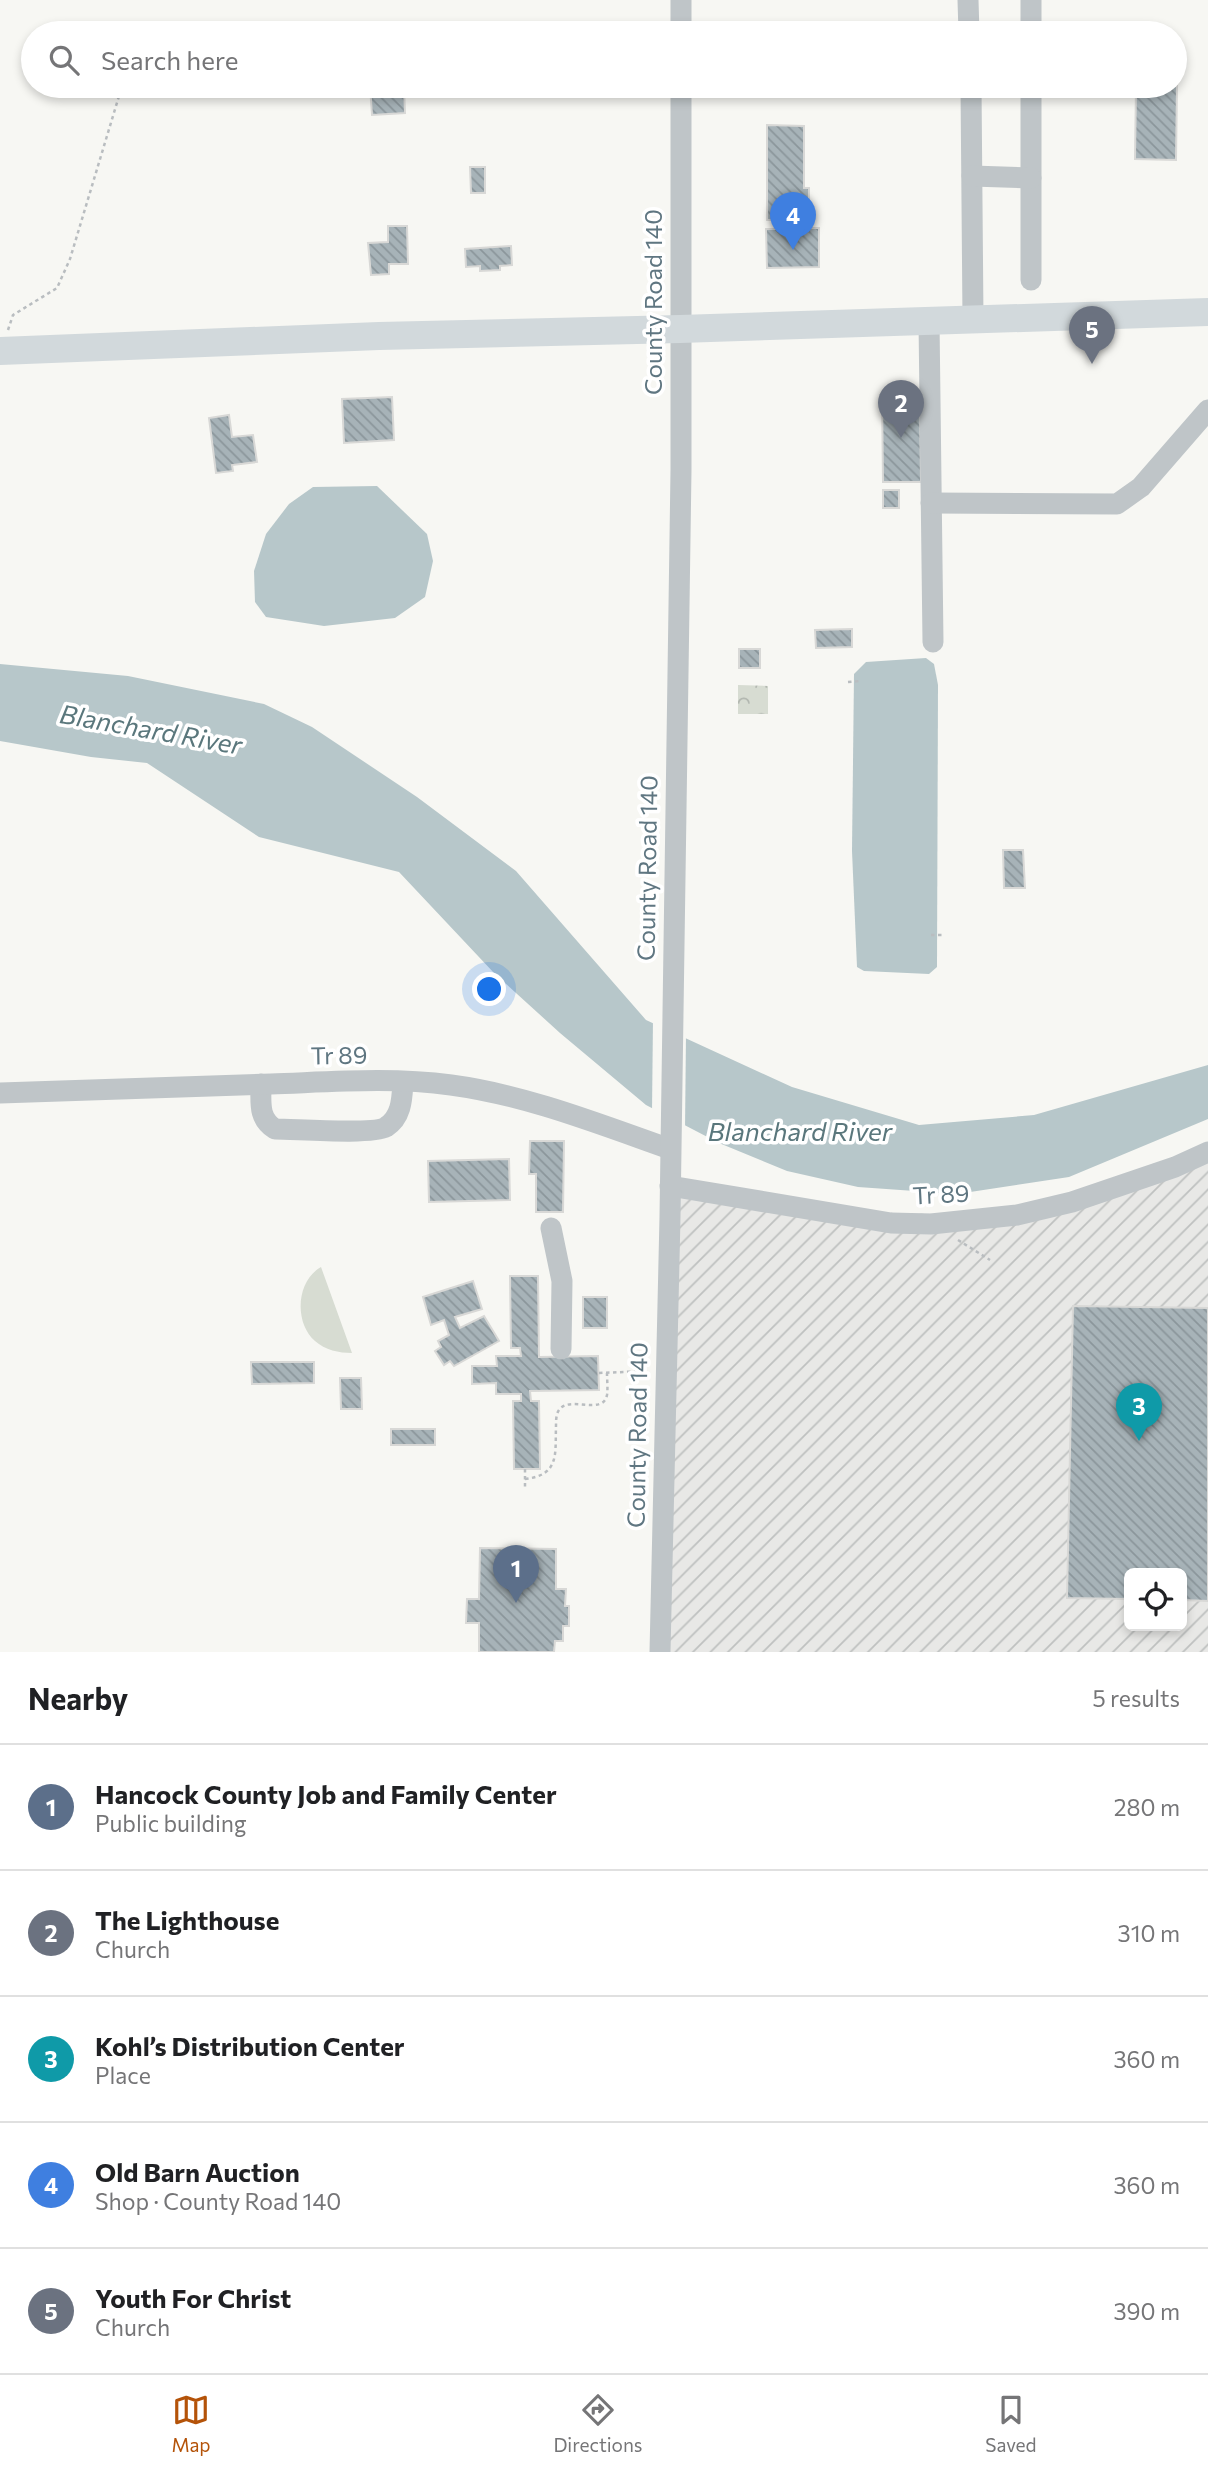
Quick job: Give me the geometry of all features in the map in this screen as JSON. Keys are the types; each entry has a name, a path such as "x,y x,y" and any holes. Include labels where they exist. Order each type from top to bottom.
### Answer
{"main road":[{"path":"4,351 379,336 1208,312"}],"street":[{"path":"681,0 681,21"},
{"path":"968,0 969,21"},
{"path":"1031,0 1031,21"},
{"name":"County Road 140","path":"660,1652 681,470 681,98"},
{"path":"971,98 974,319"},
{"path":"1031,98 1031,280"},
{"path":"972,176 1031,178"},
{"path":"929,321 933,642"},
{"path":"931,503 1116,504 1141,487 1208,410"},
{"path":"261,1084 262,1118 275,1129 368,1130 386,1128 395,1118 401,1109 403,1082"},
{"name":"Tr 89","path":"0,1093 403,1082 454,1086 508,1097 670,1140"},
{"name":"Tr 89","path":"670,1186 891,1223 931,1224 1017,1215 1072,1202 1175,1167 1208,1152"},
{"path":"551,1228 562,1281 561,1349"}],"path":[{"path":"4,351 8,326 13,315 57,288 70,259 118,98"},
{"path":"848,682 860,681"},
{"path":"931,935 942,935"},
{"path":"931,1224 990,1260"},
{"path":"599,1373 666,1370"},
{"path":"525,1479 545,1474 552,1465 555,1456 556,1416 559,1409 566,1404 597,1405 604,1402 607,1396 607,1373"},
{"path":"525,1469 525,1487"}],"shaded area":[{"path":"1208,1152 1208,1652 664,1652 670,1186 815,1212 1017,1215"}],"green space":[{"path":"738,685 768,686 768,714 738,714"},
{"path":"321,1267 352,1353 323,1347 308,1333 304,1324 301,1313 303,1292 313,1273"}],"water":[{"path":"377,486 427,534 433,561 425,597 395,618 324,626 266,617 255,602 254,571 266,534 289,504 313,487"},
{"path":"926,658 934,664 938,685 937,967 929,974 864,971 857,967 852,851 854,674 866,662"},
{"name":"Blanchard River","path":"0,664 128,676 264,704 312,727 417,797 516,871 646,1020 792,1087 919,1125 1034,1115 1208,1065 1208,1119 1069,1177 957,1194 858,1187 787,1171 719,1143 646,1105 494,973 399,872 259,837 147,763 91,757 0,741"}],"pier":[{"path":"653,1019 686,1034 685,1129 652,1112"}],"building":[{"path":"371,98 404,98 405,113 372,115"},
{"path":"1136,98 1177,98 1176,160 1135,159"},
{"path":"767,125 804,126 804,188 809,188 809,205 804,205 804,220 767,220"},
{"path":"470,167 485,167 485,193 471,193"},
{"path":"388,226 407,226 408,264 389,264 389,274 371,275 368,243 388,242"},
{"path":"805,228 819,228 819,267 767,268 766,229 784,229 784,233 805,233"},
{"path":"511,246 512,265 500,266 500,270 480,271 480,266 466,267 465,249"},
{"path":"882,394 920,394 921,482 883,482"},
{"path":"392,397 394,440 344,443 342,399"},
{"path":"229,415 232,437 253,435 257,462 232,465 233,471 216,473 209,418"},
{"path":"883,490 899,490 899,508 883,508"},
{"path":"852,629 852,647 816,648 815,630"},
{"path":"739,649 760,649 760,668 739,668"},
{"path":"1003,850 1023,850 1025,888 1004,888"},
{"path":"530,1141 564,1141 563,1212 536,1212 536,1174 529,1174"},
{"path":"509,1159 510,1200 429,1202 428,1161"},
{"path":"510,1276 538,1276 539,1357 598,1356 599,1390 530,1391 531,1401 539,1401 540,1469 514,1469 513,1401 521,1401 521,1394 496,1394 496,1383 472,1384 472,1366 497,1366 496,1356 521,1356 520,1348 511,1348"},
{"path":"473,1281 482,1309 455,1317 460,1328 484,1316 499,1341 454,1366 450,1361 444,1365 435,1351 441,1347 438,1341 449,1335 444,1320 431,1325 423,1297"},
{"path":"583,1297 607,1297 607,1328 583,1328"},
{"path":"1073,1306 1208,1308 1208,1601 1187,1600 1187,1568 1124,1568 1124,1599 1067,1598"},
{"path":"251,1362 314,1362 314,1383 252,1384"},
{"path":"340,1378 361,1378 362,1409 341,1409"},
{"path":"391,1429 435,1429 435,1445 391,1445"},
{"path":"480,1548 556,1549 556,1589 566,1589 565,1606 569,1606 569,1626 563,1626 563,1641 555,1641 554,1652 479,1652 479,1623 466,1623 467,1599 479,1599"}],"place":[{"name":"Old Barn Auction","path":"793,250"},
{"name":"Youth For Christ","path":"1092,364"},
{"name":"The Lighthouse","path":"901,438"},
{"name":"Kohl’s Distribution Center","path":"1139,1441"},
{"name":"Hancock County Job and Family Center","path":"516,1603"}]}
